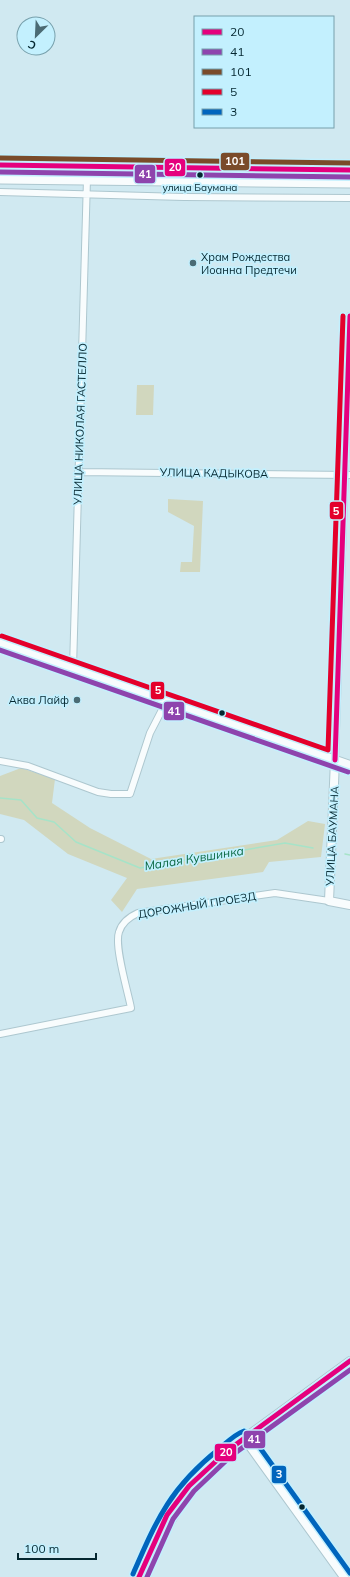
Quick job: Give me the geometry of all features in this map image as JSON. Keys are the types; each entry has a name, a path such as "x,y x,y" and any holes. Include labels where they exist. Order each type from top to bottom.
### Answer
{"main road":[{"path":"0,165 350,170"},
{"path":"0,179 350,183"},
{"path":"0,643 350,765"},
{"name":"УЛИЦА БАУМАНА","path":"329,901 335,760"},
{"name":"ДОРОЖНЫЙ ПРОЕЗД","path":"329,901 350,905"},
{"path":"246,1440 350,1361"},
{"path":"139,1577 162,1525 189,1486 211,1465 350,1368"},
{"path":"246,1440 344,1577"},
{"path":"145,1577 176,1506"}],"street":[{"name":"УЛИЦА НИКОЛАЯ ГАСТЕЛЛО","path":"73,668 87,179"},
{"path":"0,192 350,198"},
{"name":"УЛИЦА БАУМАНА","path":"335,760 347,475 350,316"},
{"name":"УЛИЦА КАДЫКОВА","path":"78,472 347,475"},
{"path":"0,761 28,766 98,792 130,794 150,733 166,702"},
{"name":"ДОРОЖНЫЙ ПРОЕЗД","path":"0,1034 131,1008 117,938 121,926 130,916 138,913 276,893 329,901"}],"green space":[{"path":"0,170 250,172 250,175 0,174"},
{"path":"251,172 347,173 347,176 251,174"},
{"path":"137,385 154,385 153,415 136,415"},
{"path":"168,499 203,501 200,572 180,572 181,562 192,562 194,526 168,512"},
{"path":"21,768 55,779 52,803 90,828 151,859 277,840 308,821 325,824 321,857 269,862 263,872 137,889 122,912 111,900 127,878 68,854 24,820 0,814 0,776"}],"waterway":[{"name":"Малая Кувшинка","path":"0,798 21,800 37,818 54,822 76,842 140,868 285,843 313,848"},
{"name":"Малая Кувшинка","path":"345,854 350,855"}],"transit line":[{"name":"101","path":"0,158 350,163"},
{"name":"20","path":"0,165 350,170"},
{"name":"41","path":"0,172 350,177"},
{"name":"5","path":"2,636 328,750 343,316"},
{"name":"20","path":"335,760 350,316"},
{"name":"41","path":"0,650 348,772"},
{"name":"20","path":"139,1577 167,1515 189,1486 227,1451 350,1361"},
{"name":"41","path":"147,1577 173,1519 194,1491 231,1456 350,1370"},
{"name":"3","path":"133,1574 158,1521 177,1491 202,1463 237,1434 244,1431 250,1434 350,1573"}],"place":[{"name":"улица Баумана","path":"200,175"},
{"name":"Храм Рождества Иоанна Предтечи","path":"193,263"},
{"name":"Аква Лайф","path":"77,700"}]}
